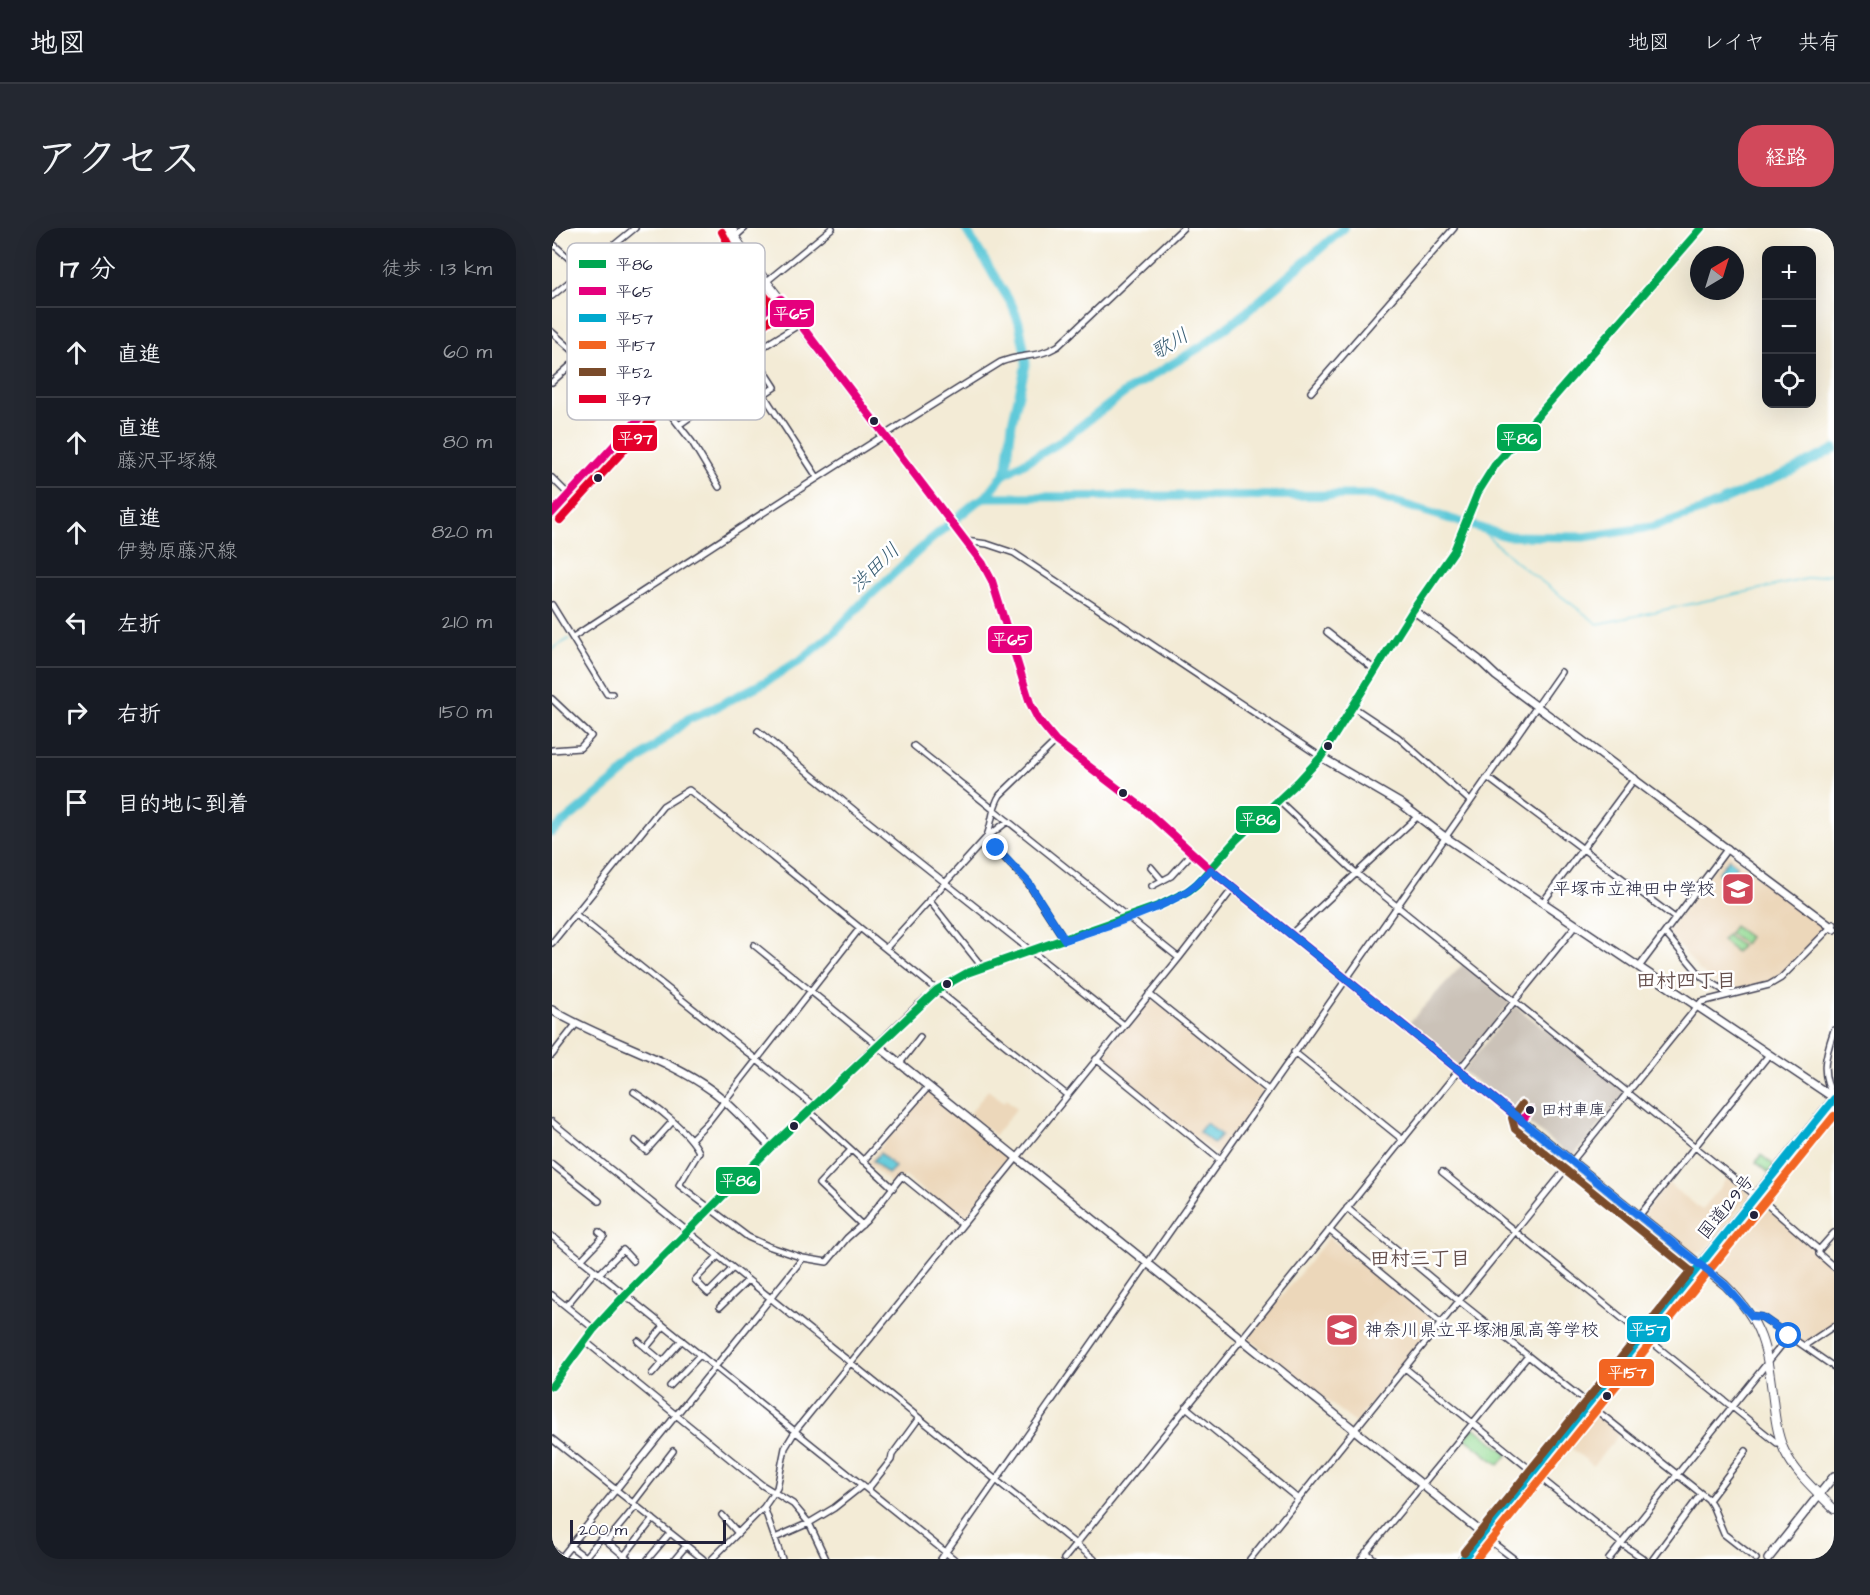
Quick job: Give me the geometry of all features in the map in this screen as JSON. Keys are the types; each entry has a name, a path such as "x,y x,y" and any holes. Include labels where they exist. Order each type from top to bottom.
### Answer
{"highway":[{"name":"国道129号","path":"1759,1198 1834,1098"},
{"name":"国道129号","path":"1463,1559 1486,1536 1759,1198 1834,1110"},
{"name":"国道129号","path":"1472,1559 1486,1536"}],"main road":[{"path":"765,279 983,564 992,581 1006,632 1034,714 1044,728 1056,741 1143,808 1211,870 1736,1296 1752,1316 1769,1363 1776,1424 1781,1443 1788,1458 1802,1477 1834,1509"}],"street":[{"path":"617,243 635,228"},
{"path":"726,228 734,232 745,228"},
{"path":"767,281 832,228"},
{"path":"573,637 817,477 1001,362 1016,356 1036,356 1058,346 1183,228"},
{"path":"1311,392 1454,228"},
{"path":"552,1386 594,1329 626,1294 771,1147 877,1044 937,990 952,980 983,968 1128,918 1188,891 1211,870 1236,840 1321,757 1413,610 1454,551 1478,492 1495,465 1701,228"},
{"path":"552,243 567,257"},
{"path":"552,296 567,284"},
{"path":"765,311 781,299"},
{"path":"765,346 800,324"},
{"path":"552,332 567,345"},
{"path":"552,382 567,369"},
{"path":"765,372 775,387 765,394"},
{"path":"765,398 817,477"},
{"path":"552,513 637,420"},
{"path":"675,420 719,487"},
{"path":"679,425 686,420"},
{"path":"552,478 569,495"},
{"path":"966,541 987,544 1014,553 1321,757 1400,802 1445,837 1768,1056 1834,1098"},
{"path":"552,606 608,694 612,694"},
{"path":"1250,1559 1701,1002 1769,985 1781,978 1833,927 1496,676 1478,659 1413,610"},
{"path":"1327,632 1376,670"},
{"path":"941,1559 1561,672"},
{"path":"552,699 591,736 580,748 552,750"},
{"path":"1353,708 1398,737 1470,801"},
{"path":"758,731 945,884 1124,1025"},
{"path":"986,838 991,828 993,808 1000,795 1056,741"},
{"path":"914,746 1179,958"},
{"path":"1487,777 1675,918"},
{"path":"1543,902 1635,778"},
{"path":"552,943 663,806 689,790 1067,1095"},
{"path":"1278,800 1357,874 1759,1198 1819,1250 1819,1254 1834,1267"},
{"path":"1291,934 1418,816"},
{"path":"886,948 986,838 1008,820"},
{"path":"986,838 1028,882 1065,940"},
{"path":"1639,967 1728,848"},
{"path":"1152,886 1171,876 1192,853"},
{"path":"1151,867 1162,880"},
{"path":"712,1559 775,1493 785,1448 796,1430 1234,887"},
{"path":"930,900 983,968"},
{"path":"575,914 756,1059 811,1108 892,1188"},
{"path":"1064,1559 1576,925"},
{"path":"691,1139 708,1122 860,928"},
{"path":"1665,933 1702,977 1730,994"},
{"path":"754,945 1514,1559"},
{"path":"1149,994 1268,1090"},
{"path":"552,1010 660,1061 704,1086 723,1100 771,1147"},
{"path":"552,1055 577,1023"},
{"path":"1834,1030 1824,1065 1827,1084 1834,1098"},
{"path":"900,1063 920,1037"},
{"path":"1294,1052 1403,1140"},
{"path":"1639,1216 1768,1056"},
{"path":"1096,1059 1219,1159"},
{"path":"863,1161 928,1086"},
{"path":"634,1092 654,1106 691,1139 699,1152 679,1185 748,1237 768,1246 803,1258 827,1262 862,1225 902,1176 962,1225"},
{"path":"552,1122 1094,1559"},
{"path":"635,1141 646,1151 672,1122"},
{"path":"851,1150 819,1184 862,1225"},
{"path":"552,1164 599,1201"},
{"path":"1442,1172 1777,1443 1781,1443"},
{"path":"1347,1208 1459,1301 1709,1500 1724,1534 1756,1559"},
{"path":"1329,1230 1441,1323"},
{"path":"581,1260 604,1236 599,1232"},
{"path":"1819,1250 1834,1233"},
{"path":"552,1236 954,1559"},
{"path":"566,1306 597,1272 622,1250 633,1261"},
{"path":"718,1256 695,1280 708,1293 733,1268"},
{"path":"552,1550 561,1558 803,1258"},
{"path":"720,1307 748,1280"},
{"path":"552,1295 594,1329"},
{"path":"1752,1316 1762,1317 1834,1367"},
{"path":"646,1348 664,1326"},
{"path":"1804,1346 1834,1326"},
{"path":"1609,1559 1789,1336"},
{"path":"652,1374 682,1340"},
{"path":"585,1341 757,1481 800,1510 809,1523 826,1559"},
{"path":"638,1341 663,1362"},
{"path":"670,1386 700,1355"},
{"path":"1361,1559 1528,1356"},
{"path":"1405,1368 1622,1544 1644,1559"},
{"path":"1186,1407 1298,1499"},
{"path":"775,1538 809,1523 865,1487 891,1460 892,1455 919,1418"},
{"path":"552,1439 703,1559"},
{"path":"607,1541 673,1451"},
{"path":"1709,1500 1746,1451"},
{"path":"1768,1559 1834,1476"},
{"path":"1653,1559 1701,1494"},
{"path":"764,1507 782,1559"},
{"path":"722,1515 738,1533"},
{"path":"570,1546 585,1557 602,1537 626,1557 653,1519"},
{"path":"648,1559 670,1533"},
{"path":"675,1559 686,1546"},
{"path":"1366,1552 1374,1559"}],"shaded area":[{"name":"平塚市立神田中学校","path":"1727,852 1826,928 1771,982 1728,992 1700,971 1668,933"},
{"path":"1463,964 1510,1003 1458,1067 1407,1025"},
{"path":"1152,998 1262,1087 1263,1093 1220,1153 1216,1154 1101,1061 1101,1057 1148,999"},
{"path":"1515,1006 1626,1092 1572,1158 1463,1071"},
{"path":"988,1090 1004,1102 1006,1099 1017,1108 995,1135 969,1114"},
{"path":"929,1092 1011,1158 962,1222 905,1176 893,1185 867,1163"},
{"path":"1729,1176 1751,1194 1704,1252 1692,1252 1643,1215 1668,1183 1702,1210"},
{"path":"1762,1209 1766,1212 1769,1209 1834,1268 1834,1323 1806,1343 1748,1302 1736,1287 1719,1274 1718,1263"},
{"name":"神奈川県立平塚湘風高等学校","path":"1329,1237 1437,1322 1355,1423 1248,1338"},
{"path":"1596,1414 1620,1433 1593,1466 1570,1447"}],"green space":[{"path":"1734,926 1749,937 1744,944 1729,933"},
{"path":"1727,935 1741,946 1736,952 1722,941"},
{"path":"1761,1155 1775,1166 1769,1173 1756,1162"},
{"path":"1474,1427 1508,1454 1499,1465 1465,1438"}],"water":[{"path":"1729,859 1737,865 1727,880 1718,873"},
{"path":"1206,1123 1221,1135 1214,1144 1199,1132"},
{"path":"880,1153 895,1167 888,1174 873,1161"}],"waterway":[{"name":"渋田川","path":"552,832 688,719 765,682 802,659 834,633 862,603 929,541 975,503 986,497 1003,475 1007,467 1012,423 1026,364 1025,353 1019,323 1012,305 965,228"},
{"name":"歌川","path":"1003,475 1057,444 1127,391 1202,346 1243,315 1344,228"},
{"path":"986,497 1372,495 1506,536 1584,537 1652,527 1700,511 1834,449"},
{"path":"1480,529 1516,562 1598,624 1834,573"},
{"path":"552,649 569,639"},
{"path":"1830,1051 1834,1040"},
{"path":"1828,1076 1833,1089"}],"transit line":[{"name":"平86","path":"552,1386 594,1329 626,1294 771,1147 937,990 967,973 1158,906 1197,884 1236,840 1298,782 1321,757 1413,610 1454,551 1478,492 1495,465 1701,228"},
{"name":"平97","path":"722,232 728,243"},
{"name":"平97","path":"765,296 773,306"},
{"name":"平65","path":"765,311 781,299 983,564 992,581 1030,703 1038,719 1056,741 1143,808 1211,870 1522,1121 1530,1110"},
{"name":"平97","path":"765,324 787,308"},
{"name":"平65","path":"552,513 637,420"},
{"name":"平97","path":"560,520 651,420"},
{"name":"平57","path":"1463,1559 1834,1099"},
{"name":"平52","path":"1464,1552 1691,1271 1515,1129 1512,1118 1522,1104"},
{"name":"平157","path":"1476,1559 1834,1116"}],"place":[{"name":"平塚市立神田中学校","path":"1738,889"},
{"name":"田村車庫","path":"1530,1110"},
{"name":"神奈川県立平塚湘風高等学校","path":"1342,1330"}],"district":[{"name":"田村四丁目","path":"1686,981"},
{"name":"田村三丁目","path":"1420,1259"}],"route":[{"path":"996,848 1028,882 1065,940 1173,899 1188,891 1211,870 1725,1285 1752,1316 1762,1317 1789,1336"}]}
